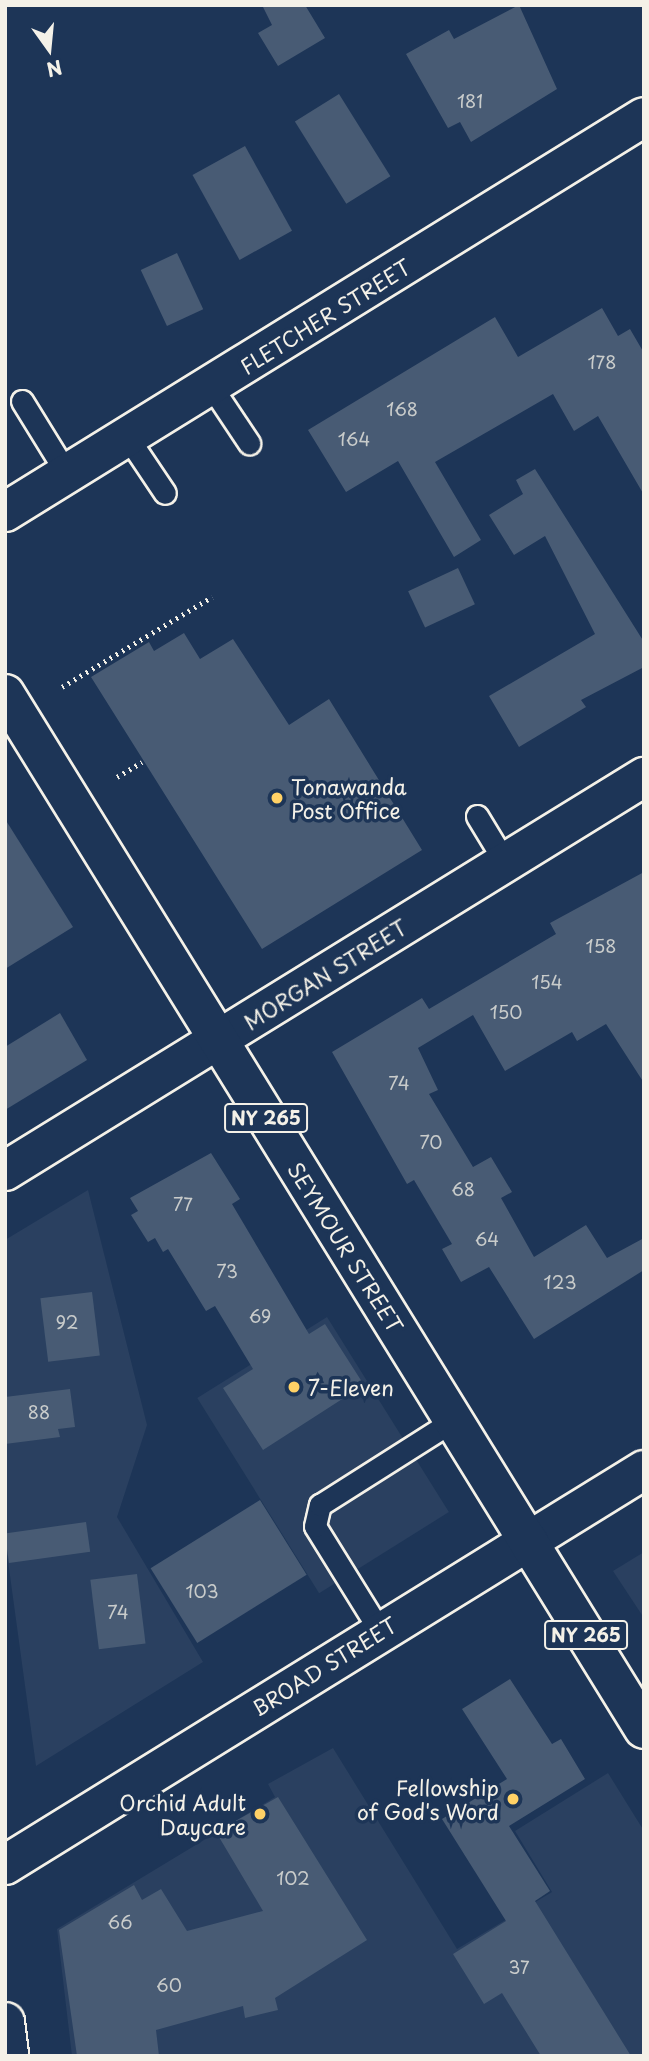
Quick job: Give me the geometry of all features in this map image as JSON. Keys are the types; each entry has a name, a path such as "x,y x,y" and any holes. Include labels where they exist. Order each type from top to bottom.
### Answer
{"street":[{"name":"FLETCHER STREET","path":"5,512 644,117"},
{"name":"SEYMOUR STREET","path":"5,694 644,1729"},
{"name":"MORGAN STREET","path":"5,1171 644,777"},
{"name":"BROAD STREET","path":"5,1865 644,1470"},
{"path":"5,2022 9,2056"}],"lane":[{"path":"211,386 249,443"},
{"path":"22,401 67,474"},
{"path":"128,438 165,493"},
{"path":"477,816 505,862"},
{"path":"380,1631 315,1526 320,1505 454,1420"}],"path":[{"path":"62,687 212,597"},
{"path":"117,777 142,762"}],"shaded area":[{"path":"88,1190 147,1425 117,1517 203,1662 36,1766 5,1539 5,1240"},
{"path":"327,1317 449,1512 319,1593 197,1398"},
{"path":"644,1552 644,1618 613,1571"},
{"path":"333,1748 457,1949 552,1892 515,1831 608,1773 644,1831 644,2056 72,2056 57,1929 275,1797 268,1784"}],"building":[{"path":"262,5 305,5 325,38 278,66 258,33 272,25"},
{"path":"519,5 557,89 471,142 460,122 448,128 406,54 449,30 454,39"},
{"path":"339,94 390,176 346,204 295,122"},
{"path":"245,146 292,231 240,260 193,175"},
{"path":"177,253 203,309 167,326 141,270"},
{"path":"602,308 618,336 630,329 644,353 644,495 598,416 574,431 553,394 435,462 481,540 454,557 398,461 346,492 308,430 495,317 518,357"},
{"path":"535,469 644,642 644,667 581,700 586,707 519,747 489,696 595,634 545,536 514,555 489,515 523,494 516,480"},
{"path":"458,568 475,604 425,627 408,591"},
{"name":"Tonawanda Post Office","path":"184,633 200,659 233,639 289,725 329,699 422,850 262,949 91,677 149,642 154,651"},
{"path":"5,819 73,927 5,969"},
{"path":"644,872 644,1083 606,1024 577,1041 572,1032 505,1071 473,1015 418,1048 438,1090 429,1094 473,1167 491,1157 512,1192 501,1198 534,1257 586,1225 607,1258 644,1238 644,1270 534,1339 489,1267 461,1282 442,1249 452,1244 414,1180 407,1184 332,1052 422,998 429,1009 556,934 550,923"},
{"path":"60,1013 87,1060 5,1110 5,1047"},
{"path":"211,1153 240,1199 232,1204 309,1334 325,1324 364,1385 263,1450 223,1388 253,1369 215,1306 206,1311 168,1249 163,1252 155,1238 148,1242 131,1215 138,1211 130,1198"},
{"path":"92,1292 100,1356 48,1362 40,1298"},
{"path":"70,1389 75,1427 58,1429 60,1437 5,1444 5,1397"},
{"path":"260,1500 307,1575 197,1643 151,1568"},
{"path":"86,1522 90,1552 9,1563 5,1533"},
{"path":"137,1574 146,1643 99,1649 90,1580"},
{"path":"510,1679 552,1744 561,1739 585,1779 509,1826 550,1891 535,1901 631,2056 541,2056 502,1993 484,2004 453,1954 506,1921 442,1819 507,1779 462,1709"},
{"path":"278,1797 367,1940 275,1998 278,2010 245,2018 243,2006 156,2030 159,2056 77,2056 59,1930 134,1885 142,1900 161,1889 187,1931 263,1911 216,1832"}],"place":[{"name":"Tonawanda Post Office","path":"277,798"},
{"name":"7-Eleven","path":"294,1387"},
{"name":"Fellowship of God's Word","path":"513,1799"},
{"name":"Orchid Adult Daycare","path":"260,1814"}]}
